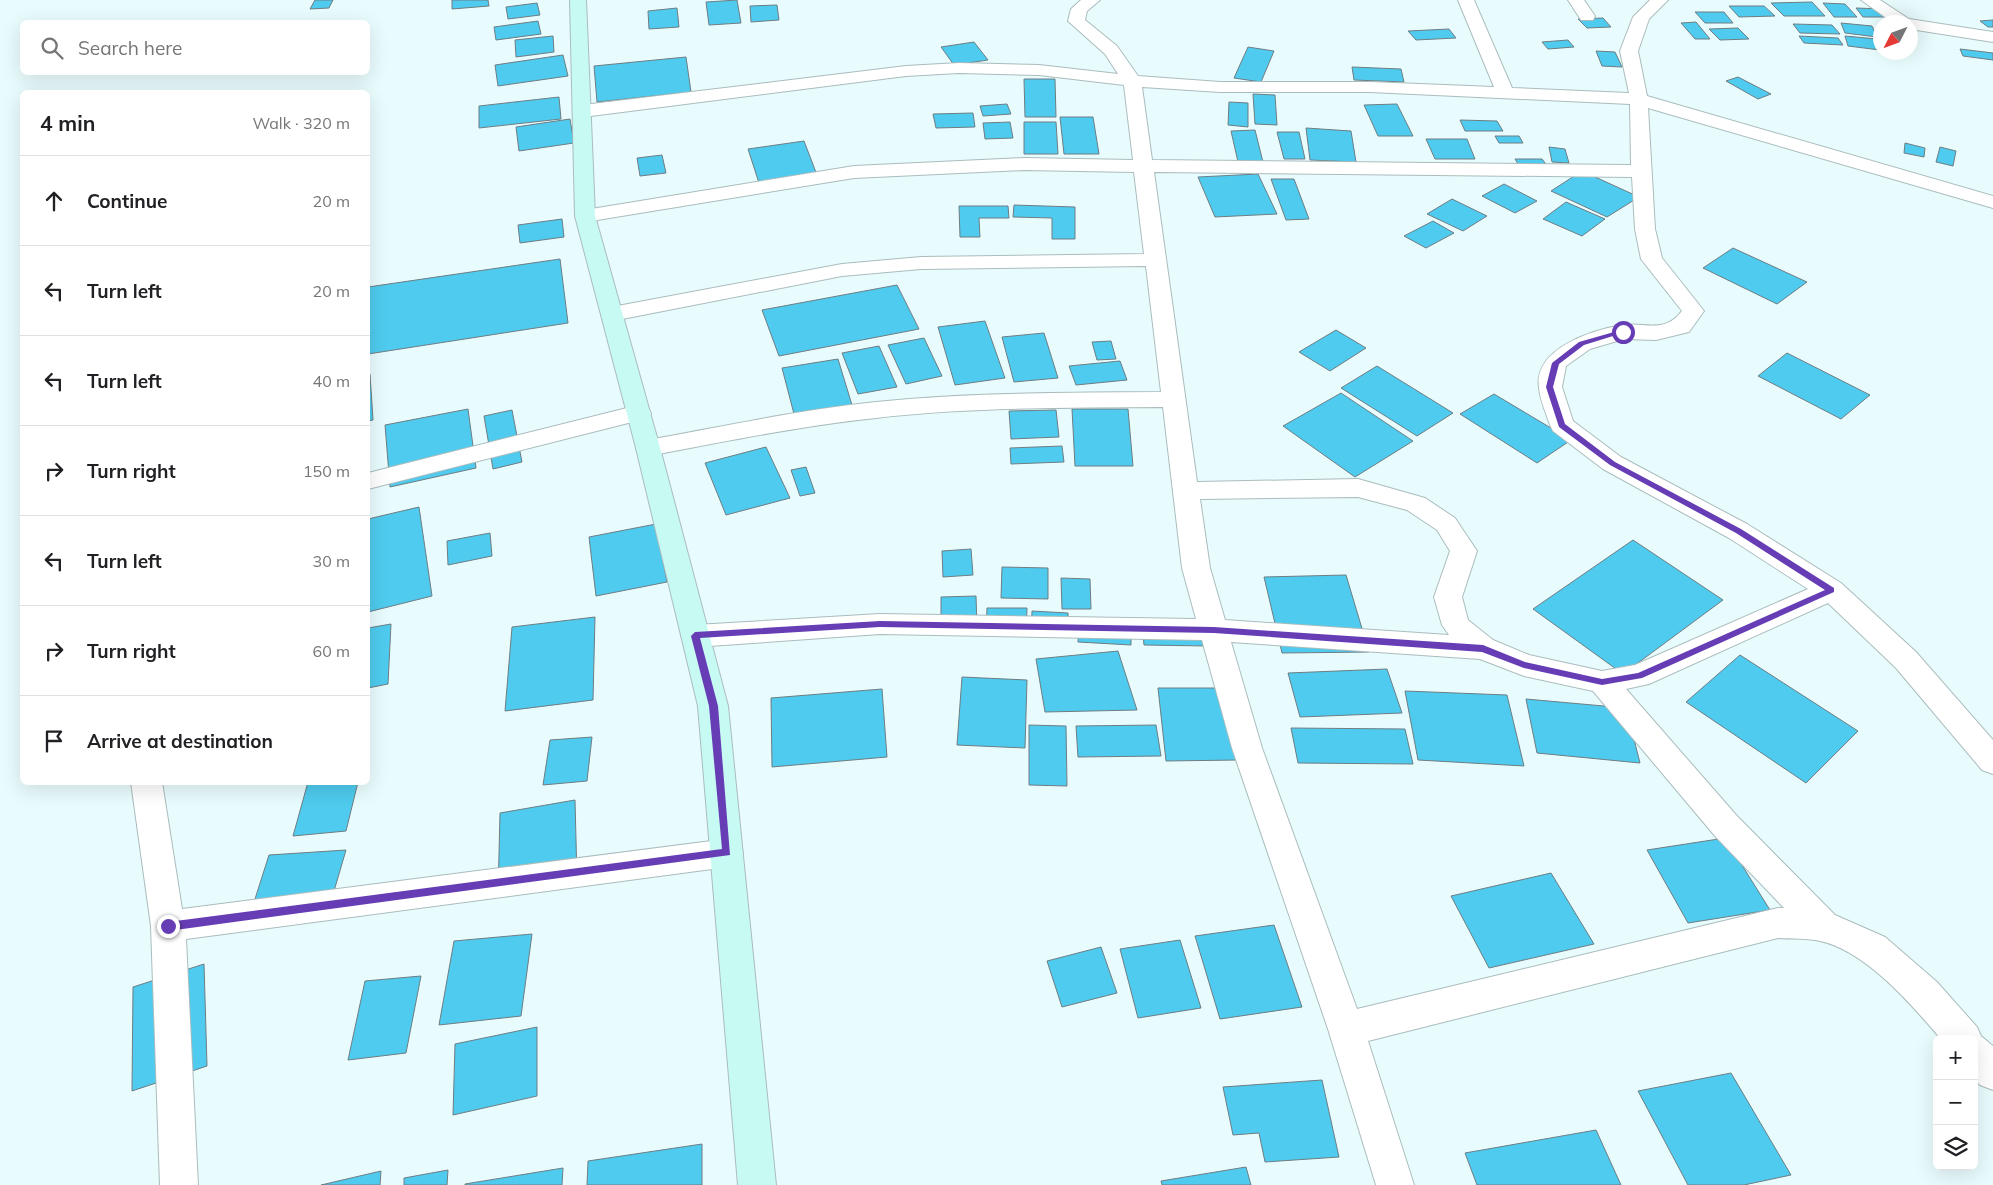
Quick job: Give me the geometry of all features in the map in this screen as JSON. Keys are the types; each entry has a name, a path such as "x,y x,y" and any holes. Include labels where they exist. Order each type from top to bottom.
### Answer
{"street":[{"path":"578,0 585,216 639,413 714,706 758,1185"},
{"path":"1092,0 1079,9 1076,21 1111,50 1132,81 1196,568 1247,748 1346,1029 1395,1185"},
{"path":"1466,0 1505,93"},
{"path":"1576,0 1587,16"},
{"path":"1660,0 1641,17 1629,52 1639,99 1640,171 1645,229 1652,259 1693,312 1681,327 1656,333 1623,332 1582,344 1555,363 1550,387 1562,425 1612,463 1738,531 1832,590 1906,660 1993,762"},
{"path":"1870,0 1892,15"},
{"path":"1918,25 1993,37"},
{"path":"583,111 906,71 959,68 1039,70 1132,81 1220,86 1370,88 1639,99 1993,202"},
{"path":"585,216 854,172 1024,164 1403,170 1640,171"},
{"path":"612,314 842,270 922,263 1155,260"},
{"path":"648,448 778,424 876,410 995,403 1174,400"},
{"path":"370,480 639,413"},
{"path":"1186,491 1358,488 1416,504 1446,524 1464,551 1448,597 1456,624 1483,648"},
{"path":"695,636 880,624 1214,630 1483,648 1524,665 1602,682 1639,676 1832,590"},
{"path":"1602,682 1726,826 1823,926"},
{"path":"146,785 168,926 179,1185"},
{"path":"168,926 727,852"},
{"path":"1346,1029 1778,923 1823,926 1874,948 1925,994 1961,1035"},
{"path":"1978,1055 1993,1072"}],"building":[{"path":"315,0 333,0 329,8 310,9"},
{"path":"452,0 488,0 489,6 452,9"},
{"path":"737,0 741,23 709,25 706,2"},
{"path":"1812,2 1825,16 1784,16 1771,3"},
{"path":"537,3 540,15 508,19 506,7"},
{"path":"1823,3 1845,4 1857,17 1834,17"},
{"path":"777,5 779,20 751,22 750,6"},
{"path":"1729,6 1764,6 1775,16 1739,17"},
{"path":"677,8 679,27 649,29 648,11"},
{"path":"1856,8 1884,9 1890,15 1873,15 1873,17 1863,17"},
{"path":"1695,12 1724,12 1733,23 1705,23"},
{"path":"1603,18 1611,27 1587,28 1578,19"},
{"path":"1993,20 1993,27 1988,27 1980,21"},
{"path":"538,21 541,34 496,40 494,27"},
{"path":"1696,22 1710,39 1695,39 1681,23"},
{"path":"1841,23 1872,26 1873,28 1873,36 1845,33"},
{"path":"1793,24 1832,25 1840,34 1800,33"},
{"path":"1738,28 1749,39 1720,40 1709,29"},
{"path":"1449,29 1456,38 1416,40 1408,31"},
{"path":"553,36 554,52 516,57 515,40"},
{"path":"1799,36 1838,38 1843,45 1804,43"},
{"path":"1845,36 1873,39 1873,49 1848,46"},
{"path":"1568,40 1574,47 1548,49 1542,42"},
{"path":"974,42 988,60 954,65 941,47"},
{"path":"1248,47 1274,51 1261,82 1234,78"},
{"path":"1960,49 1993,53 1993,60 1963,56"},
{"path":"1596,51 1615,52 1622,67 1602,66"},
{"path":"563,55 568,76 498,86 495,65"},
{"path":"686,57 691,92 597,102 594,66"},
{"path":"1352,67 1401,69 1404,82 1354,80"},
{"path":"1738,77 1771,94 1758,99 1726,81"},
{"path":"1024,79 1055,79 1056,117 1025,117"},
{"path":"1253,94 1275,95 1277,125 1255,124"},
{"path":"559,97 561,119 479,128 479,106"},
{"path":"1229,102 1248,103 1248,127 1228,125"},
{"path":"1007,104 1011,114 983,116 980,106"},
{"path":"1397,104 1413,136 1378,136 1364,105"},
{"path":"973,113 975,127 936,128 933,114"},
{"path":"1060,117 1093,117 1099,154 1064,154"},
{"path":"570,119 574,143 519,151 516,127"},
{"path":"1460,120 1497,121 1503,131 1465,131"},
{"path":"1010,122 1013,138 985,139 983,123"},
{"path":"1024,122 1056,122 1058,154 1024,154"},
{"path":"1306,128 1351,131 1356,162 1310,160"},
{"path":"1255,130 1263,162 1238,162 1231,131"},
{"path":"1277,132 1299,132 1305,159 1284,159"},
{"path":"1495,136 1519,136 1523,143 1499,143"},
{"path":"1426,139 1467,139 1475,159 1435,159"},
{"path":"804,141 817,175 759,183 748,149"},
{"path":"1905,143 1925,148 1924,157 1904,153"},
{"path":"1549,147 1565,149 1569,163 1552,162"},
{"path":"1940,147 1956,151 1953,166 1936,162"},
{"path":"662,155 666,173 640,176 637,158"},
{"path":"1515,159 1542,159 1549,168 1521,169"},
{"path":"1582,171 1639,197 1607,217 1551,191"},
{"path":"1258,174 1277,214 1215,217 1198,177"},
{"path":"1271,179 1294,179 1309,219 1286,220"},
{"path":"1504,184 1537,201 1515,213 1482,196"},
{"path":"1452,199 1487,216 1463,231 1427,214"},
{"path":"1566,202 1605,219 1582,236 1543,219"},
{"path":"1014,205 1075,207 1075,239 1052,239 1052,218 1013,217"},
{"path":"959,206 1008,206 1009,218 979,218 980,237 960,237"},
{"path":"562,219 564,237 520,243 518,225"},
{"path":"1433,221 1454,233 1426,248 1404,236"},
{"path":"1733,248 1807,282 1777,304 1703,268"},
{"path":"560,259 568,323 370,354 370,287"},
{"path":"897,285 919,329 779,356 762,310"},
{"path":"985,321 1005,378 955,385 938,327"},
{"path":"1336,330 1366,348 1330,371 1299,352"},
{"path":"1044,333 1058,378 1014,382 1002,337"},
{"path":"924,338 942,376 906,384 888,345"},
{"path":"1111,341 1116,359 1097,360 1092,342"},
{"path":"879,346 897,387 858,394 842,353"},
{"path":"1787,353 1870,395 1841,419 1758,376"},
{"path":"838,359 852,405 794,414 782,368"},
{"path":"1120,361 1127,380 1076,385 1069,366"},
{"path":"1377,366 1453,413 1417,436 1341,388"},
{"path":"370,374 373,420 370,421"},
{"path":"1341,393 1413,441 1355,477 1283,426"},
{"path":"1494,394 1571,440 1537,463 1460,414"},
{"path":"468,409 476,468 390,487 385,425"},
{"path":"1072,409 1128,409 1133,466 1075,466"},
{"path":"512,410 522,462 493,469 484,416"},
{"path":"1056,410 1059,437 1011,439 1009,411"},
{"path":"1062,446 1064,462 1011,464 1010,448"},
{"path":"766,447 790,498 726,515 705,463"},
{"path":"806,467 815,493 800,496 791,470"},
{"path":"419,507 432,596 370,612 370,519"},
{"path":"656,524 667,582 596,596 589,537"},
{"path":"490,533 492,556 448,565 447,541"},
{"path":"1633,540 1723,600 1623,674 1533,609"},
{"path":"971,549 973,575 943,577 942,551"},
{"path":"1002,567 1048,568 1048,599 1001,598"},
{"path":"1346,575 1369,652 1282,653 1264,577"},
{"path":"1061,578 1090,579 1091,609 1062,609"},
{"path":"976,596 977,627 941,628 941,597"},
{"path":"987,608 1027,608 1026,636 986,635"},
{"path":"1032,611 1068,613 1068,637 1031,636"},
{"path":"595,617 593,700 505,711 512,627"},
{"path":"1079,622 1131,624 1131,645 1078,642"},
{"path":"1142,623 1204,624 1207,646 1144,645"},
{"path":"391,624 388,684 370,688 370,628"},
{"path":"1118,651 1137,710 1045,712 1036,659"},
{"path":"1740,655 1858,731 1806,783 1686,702"},
{"path":"1387,669 1402,713 1300,717 1288,673"},
{"path":"962,677 1027,680 1025,748 957,745"},
{"path":"1158,688 1226,688 1238,760 1166,761"},
{"path":"882,689 887,757 772,767 771,698"},
{"path":"1405,691 1507,695 1524,766 1418,760"},
{"path":"1526,699 1626,708 1640,763 1537,753"},
{"path":"1029,725 1066,726 1067,786 1029,785"},
{"path":"1156,725 1161,756 1078,757 1076,726"},
{"path":"1291,728 1405,729 1413,764 1298,763"},
{"path":"592,737 587,781 543,785 550,740"},
{"path":"307,785 357,785 346,831 293,836"},
{"path":"575,800 577,880 498,895 500,813"},
{"path":"1725,838 1770,910 1688,923 1647,850"},
{"path":"346,850 327,915 248,921 269,855"},
{"path":"1551,873 1594,944 1489,968 1451,896"},
{"path":"1274,925 1302,1007 1220,1019 1195,936"},
{"path":"532,934 521,1016 439,1025 454,941"},
{"path":"1180,940 1201,1008 1138,1018 1120,949"},
{"path":"1101,947 1117,993 1062,1007 1047,961"},
{"path":"204,964 207,1066 132,1091 133,987"},
{"path":"421,976 406,1053 348,1060 365,981"},
{"path":"537,1027 537,1096 453,1115 455,1044"},
{"path":"1731,1073 1791,1175 1744,1185 1688,1185 1638,1091"},
{"path":"1322,1080 1339,1157 1265,1162 1259,1133 1233,1135 1223,1087"},
{"path":"1596,1130 1621,1185 1477,1185 1465,1153"},
{"path":"702,1144 702,1185 587,1185 588,1161"},
{"path":"1246,1167 1251,1185 1162,1185 1161,1181"},
{"path":"563,1168 562,1185 465,1185 465,1184"},
{"path":"448,1170 447,1185 404,1185 404,1178"},
{"path":"381,1171 380,1185 321,1185"}],"route":[{"path":"168,926 727,852 714,706 695,636 880,624 1214,630 1483,648 1524,665 1602,682 1639,676 1832,590 1738,531 1612,463 1562,425 1550,387 1555,363 1582,344 1623,332"}]}
